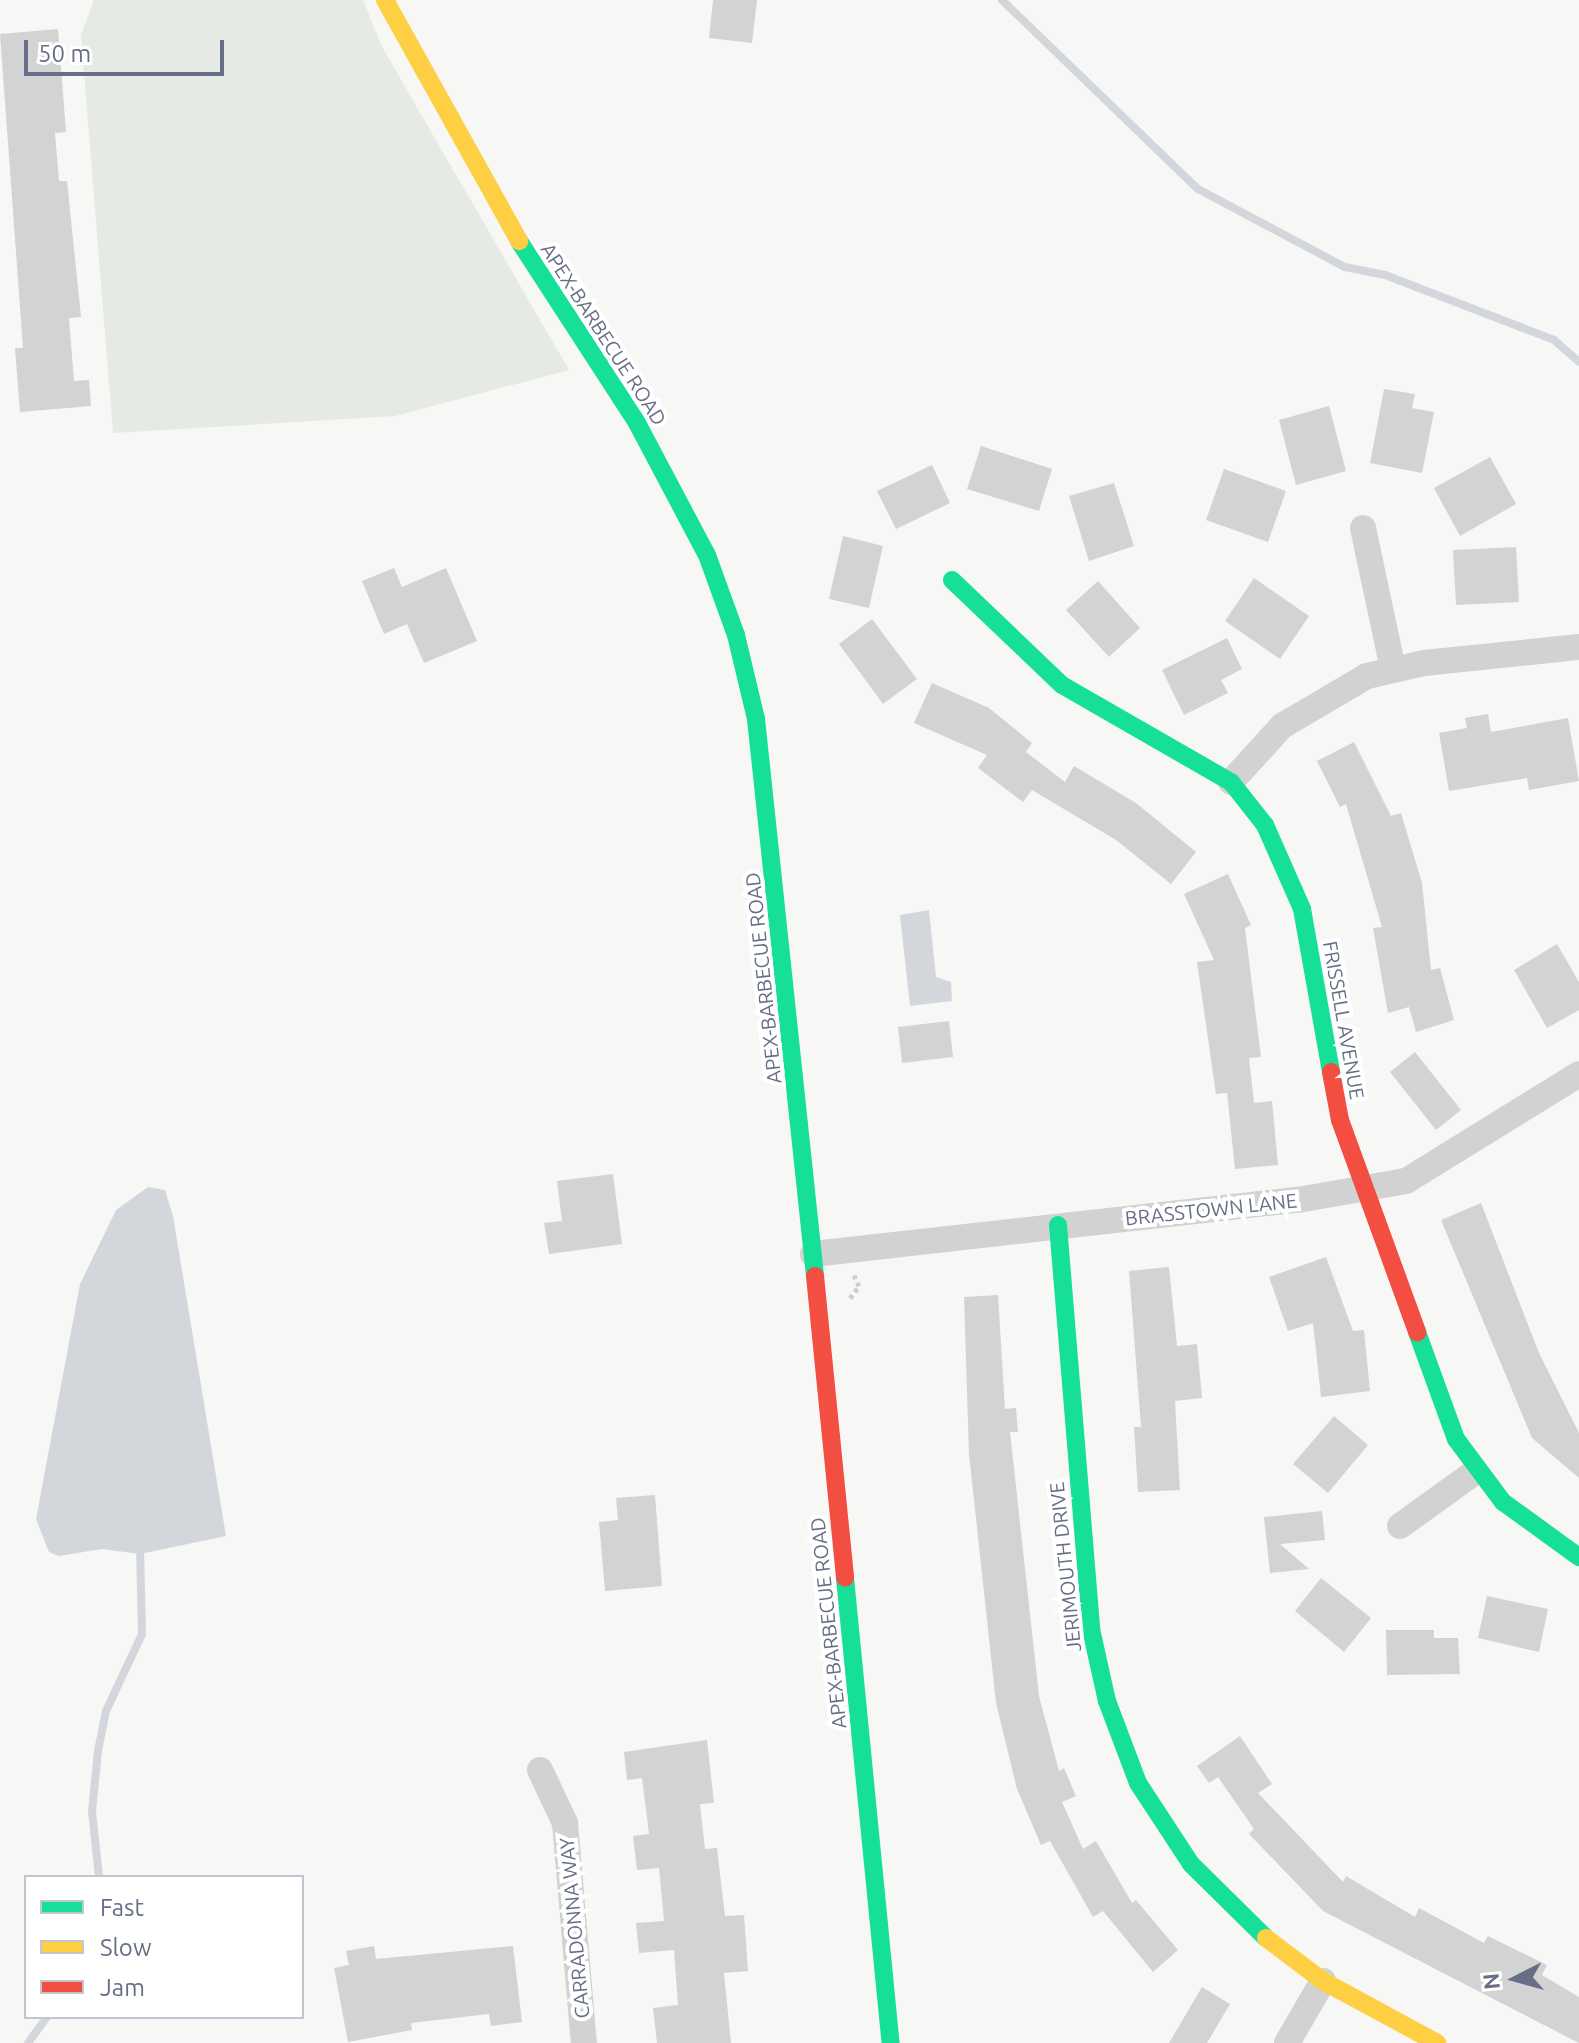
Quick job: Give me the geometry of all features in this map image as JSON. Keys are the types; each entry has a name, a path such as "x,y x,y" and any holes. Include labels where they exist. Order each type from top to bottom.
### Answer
{"street":[{"name":"APEX-BARBECUE ROAD","path":"385,0 487,191 637,423 707,555 736,635 758,734 891,2043"},
{"path":"1363,528 1393,669"},
{"name":"FRISSELL AVENUE","path":"952,580 1062,685 1231,782 1265,825 1294,882 1329,1079 1442,1404 1475,1472 1513,1510 1579,1557"},
{"path":"1231,782 1308,707 1340,687 1393,669 1579,647"},
{"name":"BRASSTOWN LANE","path":"813,1254 1365,1189 1428,1171 1579,1074"},
{"name":"JERIMOUTH DRIVE","path":"1058,1225 1091,1629 1107,1701 1138,1783 1191,1864 1250,1926 1323,1981 1437,2043"},
{"path":"1400,1526 1475,1472"},
{"name":"CARRADONNA WAY","path":"540,1770 565,1823 584,2043"},
{"path":"1287,2043 1323,1981"}],"shaded area":[{"path":"94,0 363,0 382,47 569,370 395,416 113,433 81,35"},
{"path":"929,910 936,977 951,982 952,1001 910,1006 900,915"},
{"path":"148,1187 165,1190 173,1216 226,1536 140,1554 102,1549 59,1556 49,1552 36,1519 80,1284 116,1210"}],"building":[{"path":"713,0 757,0 752,43 709,38"},
{"path":"58,29 66,132 55,133 59,181 67,181 81,317 69,318 74,381 89,380 91,406 20,412 15,348 23,348 0,34"},
{"path":"1384,389 1415,394 1412,408 1434,412 1422,473 1370,463"},
{"path":"1329,406 1346,471 1296,485 1279,420"},
{"path":"981,446 1052,469 1039,511 967,489"},
{"path":"1490,457 1516,504 1460,536 1434,488"},
{"path":"932,465 950,503 896,529 877,491"},
{"path":"1224,469 1286,491 1268,542 1206,520"},
{"path":"1114,483 1134,546 1089,561 1069,496"},
{"path":"843,536 883,546 869,608 829,599"},
{"path":"1516,547 1519,602 1456,605 1453,550"},
{"path":"394,568 402,587 446,568 477,641 424,663 407,624 384,634 362,581"},
{"path":"1254,578 1309,616 1280,659 1225,621"},
{"path":"1098,581 1140,628 1109,657 1066,610"},
{"path":"872,619 917,679 883,704 839,644"},
{"path":"1227,638 1242,669 1221,680 1228,693 1184,715 1162,670"},
{"path":"932,683 989,708 1032,743 1026,752 1065,782 1074,766 1136,803 1196,852 1171,884 1116,840 1032,790 1023,802 978,768 987,755 914,723"},
{"path":"1488,714 1491,732 1568,718 1579,781 1529,790 1527,778 1449,791 1439,733 1467,728 1465,718"},
{"path":"1354,742 1391,816 1401,813 1422,883 1431,970 1440,968 1454,1020 1416,1032 1409,1007 1388,1013 1373,928 1382,927 1346,804 1340,807 1317,761"},
{"path":"1228,874 1251,925 1245,928 1261,1057 1249,1058 1254,1103 1272,1101 1278,1165 1235,1169 1227,1093 1216,1094 1197,962 1214,960 1184,894"},
{"path":"1557,944 1579,982 1579,1010 1547,1028 1514,970"},
{"path":"949,1021 953,1057 902,1063 898,1027"},
{"path":"1415,1052 1461,1110 1436,1130 1390,1072"},
{"path":"613,1174 622,1244 549,1254 544,1223 562,1221 557,1181"},
{"path":"1481,1203 1539,1353 1579,1433 1579,1478 1532,1438 1441,1220"},
{"path":"1326,1257 1353,1331 1364,1330 1370,1391 1321,1397 1313,1323 1288,1331 1269,1277"},
{"path":"1169,1267 1177,1346 1197,1344 1202,1398 1175,1401 1180,1490 1138,1492 1134,1427 1141,1427 1129,1271"},
{"path":"998,1295 1005,1409 1016,1408 1018,1432 1010,1432 1039,1696 1059,1771 1064,1768 1076,1796 1062,1802 1083,1849 1096,1841 1132,1903 1136,1900 1178,1950 1153,1972 1103,1911 1093,1917 1050,1841 1041,1845 1017,1789 996,1703 969,1454 964,1297"},
{"path":"1334,1416 1368,1445 1328,1493 1293,1464"},
{"path":"655,1495 662,1586 605,1591 599,1522 618,1520 616,1498"},
{"path":"1322,1511 1325,1540 1280,1544 1309,1569 1270,1573 1264,1517"},
{"path":"1321,1578 1371,1618 1344,1652 1295,1611"},
{"path":"1487,1596 1548,1609 1539,1652 1478,1638"},
{"path":"1386,1630 1434,1630 1434,1638 1458,1638 1460,1674 1387,1675"},
{"path":"1240,1736 1272,1784 1258,1793 1343,1882 1346,1876 1415,1917 1419,1908 1484,1943 1488,1936 1547,1965 1542,1975 1579,1997 1579,2043 1323,1911 1249,1834 1254,1829 1218,1777 1209,1783 1197,1766"},
{"path":"707,1740 714,1803 700,1804 705,1849 717,1848 725,1916 744,1915 748,1971 724,1973 731,2043 657,2043 653,2008 678,2005 674,1950 639,1953 636,1923 664,1921 659,1868 637,1870 633,1836 649,1834 642,1778 627,1780 624,1752"},
{"path":"374,1946 376,1959 513,1946 522,2022 491,2026 489,2014 411,2023 412,2030 348,2042 334,1968 349,1965 346,1951"},
{"path":"1202,1987 1230,2004 1207,2043 1169,2043"}],"waterway":[{"path":"1002,0 1198,189 1345,267 1385,275 1554,340 1579,362"},
{"path":"99,1875 92,1812 98,1751 106,1711 142,1634 140,1543"},
{"path":"28,2043 46,2019"}],"traffic: fast":[{"path":"519,241 637,423 707,555 736,635 756,719 815,1276"},
{"path":"952,580 1062,685 1231,782 1265,825 1302,909 1331,1072"},
{"path":"1058,1225 1091,1629 1107,1701 1138,1783 1191,1864 1266,1938"},
{"path":"1417,1332 1456,1439 1503,1502 1579,1557"},
{"path":"845,1578 891,2043"}],"traffic: slow":[{"path":"385,0 519,241"},
{"path":"1266,1938 1323,1981 1437,2043"}],"traffic: jam":[{"path":"1331,1072 1340,1120 1417,1332"},
{"path":"815,1276 845,1578"}]}
